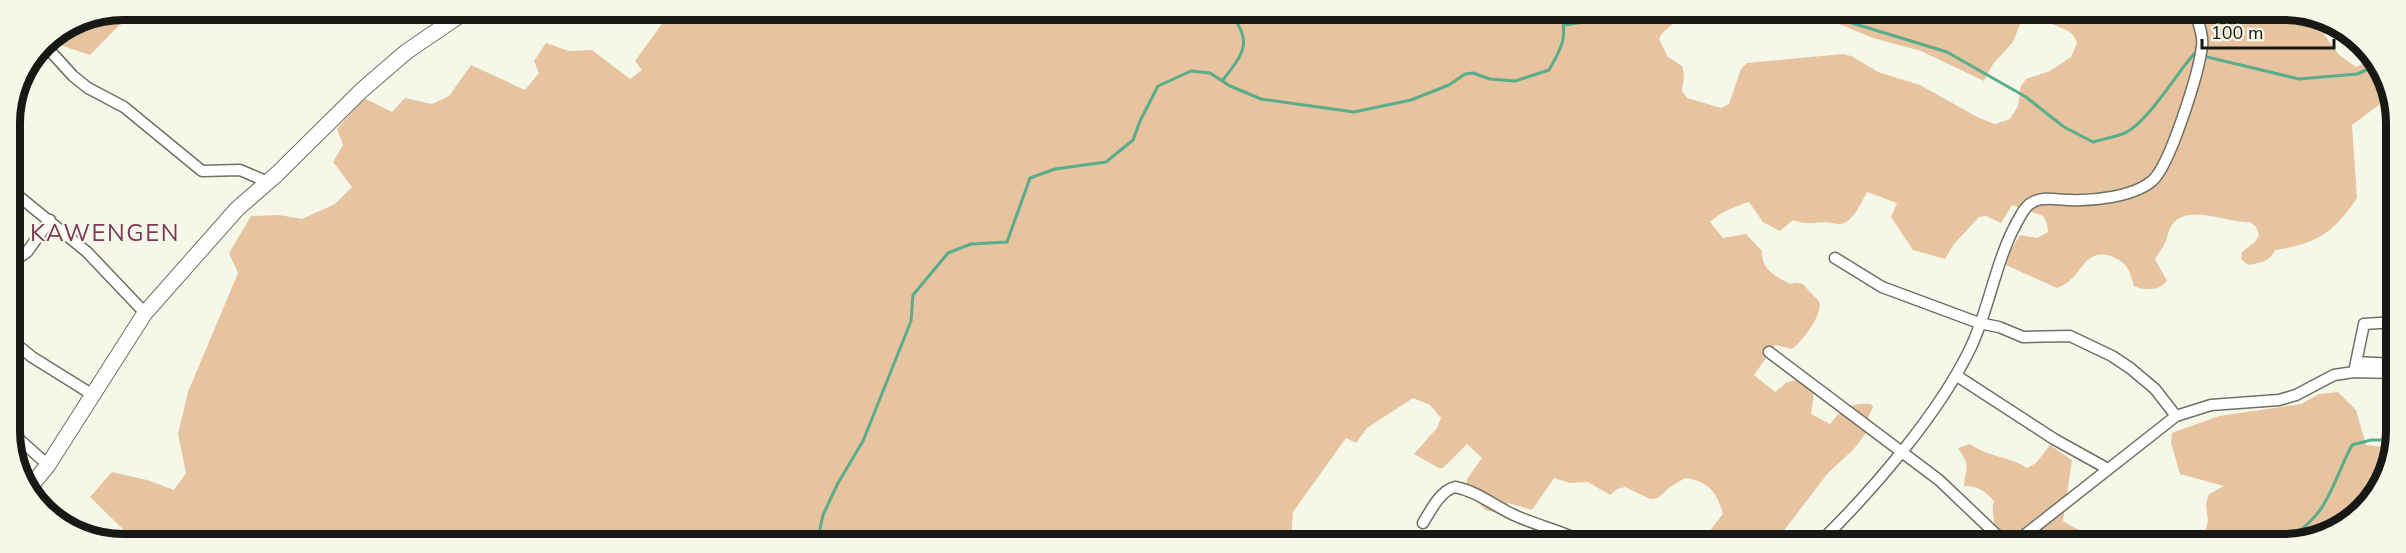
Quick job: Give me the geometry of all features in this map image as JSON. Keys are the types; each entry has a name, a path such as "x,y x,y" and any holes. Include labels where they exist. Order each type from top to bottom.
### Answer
{"main road":[{"path":"34,483 48,465 145,313 237,209 268,182 370,82 450,20"}],"street":[{"path":"1829,533 1901,452 1957,376 1972,344 2006,246 2021,214 2030,204 2040,200 2092,200 2114,197 2151,182 2160,172 2200,62 2203,44 2196,20"},
{"path":"50,51 87,88 124,107 202,171 240,170 268,182"},
{"path":"20,197 87,252 145,313"},
{"path":"20,257 27,252 50,220"},
{"path":"1835,258 1882,287 1979,323 1999,327 2023,337 2070,336 2112,356 2130,368 2155,389 2176,416"},
{"path":"2355,367 2364,324 2386,323"},
{"path":"20,348 93,394"},
{"path":"1769,352 1959,497 1995,533"},
{"path":"2027,533 2176,416 2211,405 2279,400 2296,395 2355,367 2386,365"},
{"path":"2355,367 2386,372"},
{"path":"1957,376 2054,439 2109,469"},
{"path":"20,440 48,465"},
{"path":"1423,523 1438,500 1448,489 1455,487 1477,495 1519,517 1565,533"}],"shaded area":[{"path":"124,20 90,55 57,44 71,33 89,25 102,21"},
{"path":"665,20 1679,20 1659,39 1668,57 1682,66 1684,75 1682,91 1687,98 1721,108 1729,104 1741,69 1747,63 1843,54 1851,56 1878,72 1920,85 1979,118 1995,124 2010,119 2018,106 2021,86 2026,79 2050,71 2071,57 2077,43 2072,34 2062,28 2036,20 2250,20 2257,23 2313,27 2323,33 2339,55 2356,67 2366,62 2376,77 2385,101 2352,125 2357,198 2332,228 2313,240 2275,250 2267,260 2248,265 2241,259 2242,252 2255,242 2259,235 2256,227 2250,222 2198,214 2179,218 2171,227 2155,259 2167,281 2160,287 2152,289 2134,286 2130,272 2125,265 2118,259 2103,255 2089,259 2066,284 2057,288 2006,265 2011,250 2020,235 2037,238 2048,232 2043,216 2012,205 2001,223 1986,216 1979,217 1954,244 1945,259 1913,250 1891,217 1897,203 1867,192 1853,216 1840,224 1806,223 1793,220 1780,231 1763,222 1749,202 1719,215 1710,222 1723,238 1746,234 1762,251 1762,258 1770,272 1790,284 1803,284 1819,302 1820,307 1815,320 1801,341 1792,349 1775,345 1754,375 1775,392 1787,382 1797,380 1814,392 1811,414 1830,424 1838,414 1853,405 1871,404 1873,407 1868,418 1872,425 1854,449 1828,473 1782,533 1708,533 1723,514 1718,500 1706,485 1685,478 1658,498 1650,499 1625,487 1617,489 1610,495 1588,482 1570,483 1554,478 1532,510 1508,503 1497,513 1486,510 1472,498 1465,498 1467,479 1482,458 1467,444 1443,468 1414,454 1437,428 1441,418 1430,405 1413,398 1367,428 1356,443 1346,438 1293,512 1292,533 128,534 90,497 112,472 147,480 174,490 186,473 178,434 188,392 238,273 229,253 251,216 279,215 302,219 335,204 352,187 333,162 343,145 337,129 364,98 392,112 405,98 432,104 449,96 471,65 525,90 539,73 534,61 546,43 569,51 592,50 630,79 642,70 635,61"},
{"path":"1829,20 2022,20 2013,42 1993,64 1984,81 1921,51 1873,38"},
{"path":"2338,392 2356,410 2366,445 2385,447 2373,482 2361,498 2335,520 2304,532 2205,533 2208,521 2206,504 2209,494 2224,486 2180,474 2171,443 2172,433 2219,416 2301,404 2319,394"},
{"path":"1970,444 1977,449 2027,468 2036,463 2050,445 2072,460 2063,521 2087,533 1997,533 1993,516 1994,501 1981,490 1964,486 1966,463 1958,448"}],"waterway":[{"path":"1222,81 1241,54 1243,46 1241,30 1234,20"},
{"path":"819,534 823,515 838,483 863,441 911,321 913,295 948,253 971,244 1007,242 1030,178 1055,169 1106,162 1133,140 1158,86 1191,71 1210,73 1230,86 1261,99 1354,112 1411,100 1449,85 1465,74 1473,73 1490,79 1515,81 1549,70 1558,54 1564,35 1563,20"},
{"path":"1564,25 1598,20"},
{"path":"1847,20 1947,52 2026,97 2064,127 2093,142 2125,133 2134,127 2143,119 2194,54 2196,55"},
{"path":"2203,56 2299,79 2357,74 2370,68"},
{"path":"2297,533 2309,523 2326,501 2352,445 2371,440 2386,440"}],"district":[{"name":"KAWENGEN","path":"105,233"}]}
